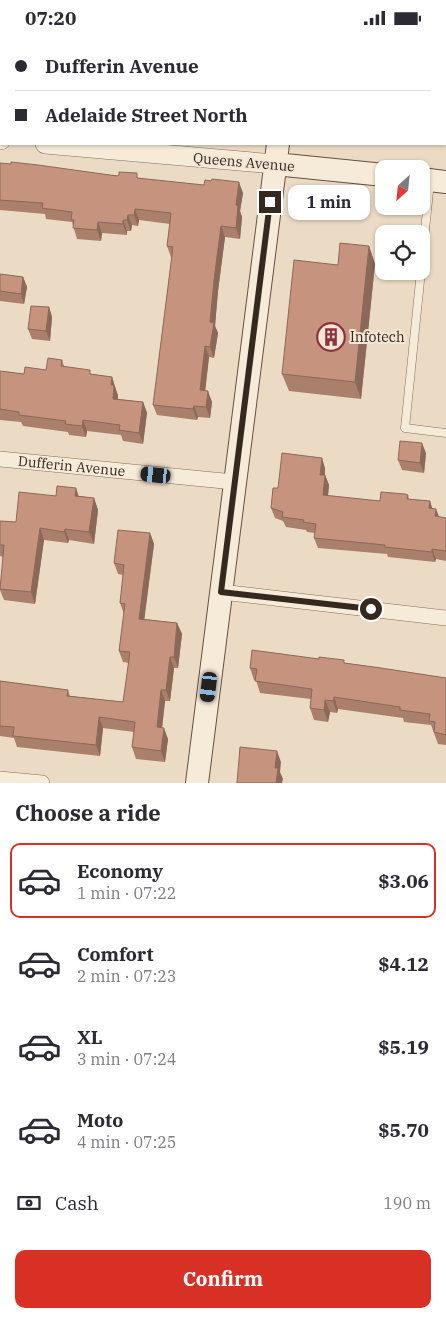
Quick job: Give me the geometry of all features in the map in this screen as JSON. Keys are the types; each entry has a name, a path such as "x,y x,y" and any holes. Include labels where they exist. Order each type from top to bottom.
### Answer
{"main road":[{"name":"Queens Avenue","path":"276,154 375,173"},
{"path":"197,783 276,154"}],"street":[{"name":"Queens Avenue","path":"71,145 276,154"},
{"name":"Dufferin Avenue","path":"0,459 234,482"},
{"path":"221,592 446,618"},
{"path":"0,779 42,783"}],"lane":[{"path":"427,225 433,181"},
{"path":"420,280 404,428 446,433"}],"building":[{"path":"11,162 117,176 119,172 137,173 137,178 204,185 205,180 211,181 212,179 239,182 236,228 221,226 210,322 214,323 210,347 205,346 200,390 208,391 206,407 194,406 193,409 153,405 173,247 167,246 171,213 135,209 134,215 128,215 127,220 123,220 123,224 98,222 97,230 73,228 72,212 42,208 43,203 0,200 0,163 11,164"},
{"name":"Infotech","path":"340,243 369,246 355,382 282,374 294,260 338,265"},
{"path":"0,274 23,277 21,294 0,291"},
{"path":"31,306 49,307 46,331 28,329"},
{"path":"48,358 62,360 61,366 90,370 90,374 112,377 111,385 114,385 113,399 143,402 139,433 119,430 120,425 83,420 82,426 65,424 66,421 19,415 19,412 0,409 0,371 24,374 25,367 46,370"},
{"path":"400,441 422,443 420,463 398,460"},
{"path":"282,453 322,458 320,475 325,475 323,495 380,501 381,492 405,494 408,495 407,499 430,501 429,508 436,509 435,516 446,518 446,551 432,549 432,552 314,538 316,524 282,517 283,512 271,508 273,488 278,488"},
{"path":"57,486 76,488 75,496 94,498 89,532 65,529 64,532 40,528 31,592 0,589 4,545 0,545 0,521 16,522 19,492 56,496"},
{"path":"118,530 150,533 139,619 177,623 174,657 170,657 166,690 161,690 157,727 164,728 161,751 132,747 135,722 99,717 96,745 13,736 14,727 0,726 0,681 68,690 67,696 123,702 130,652 119,651 125,604 120,603 124,565 114,563"},
{"path":"252,650 319,659 319,657 344,660 344,663 446,678 446,735 434,732 435,722 429,721 430,714 400,710 400,707 334,697 333,701 325,700 324,710 310,708 312,689 255,681 257,669 250,668"},
{"path":"240,747 277,751 275,768 278,768 276,783 237,783"}],"place":[{"name":"Infotech","path":"331,337"}],"route":[{"path":"270,202 221,592 371,609"}]}
